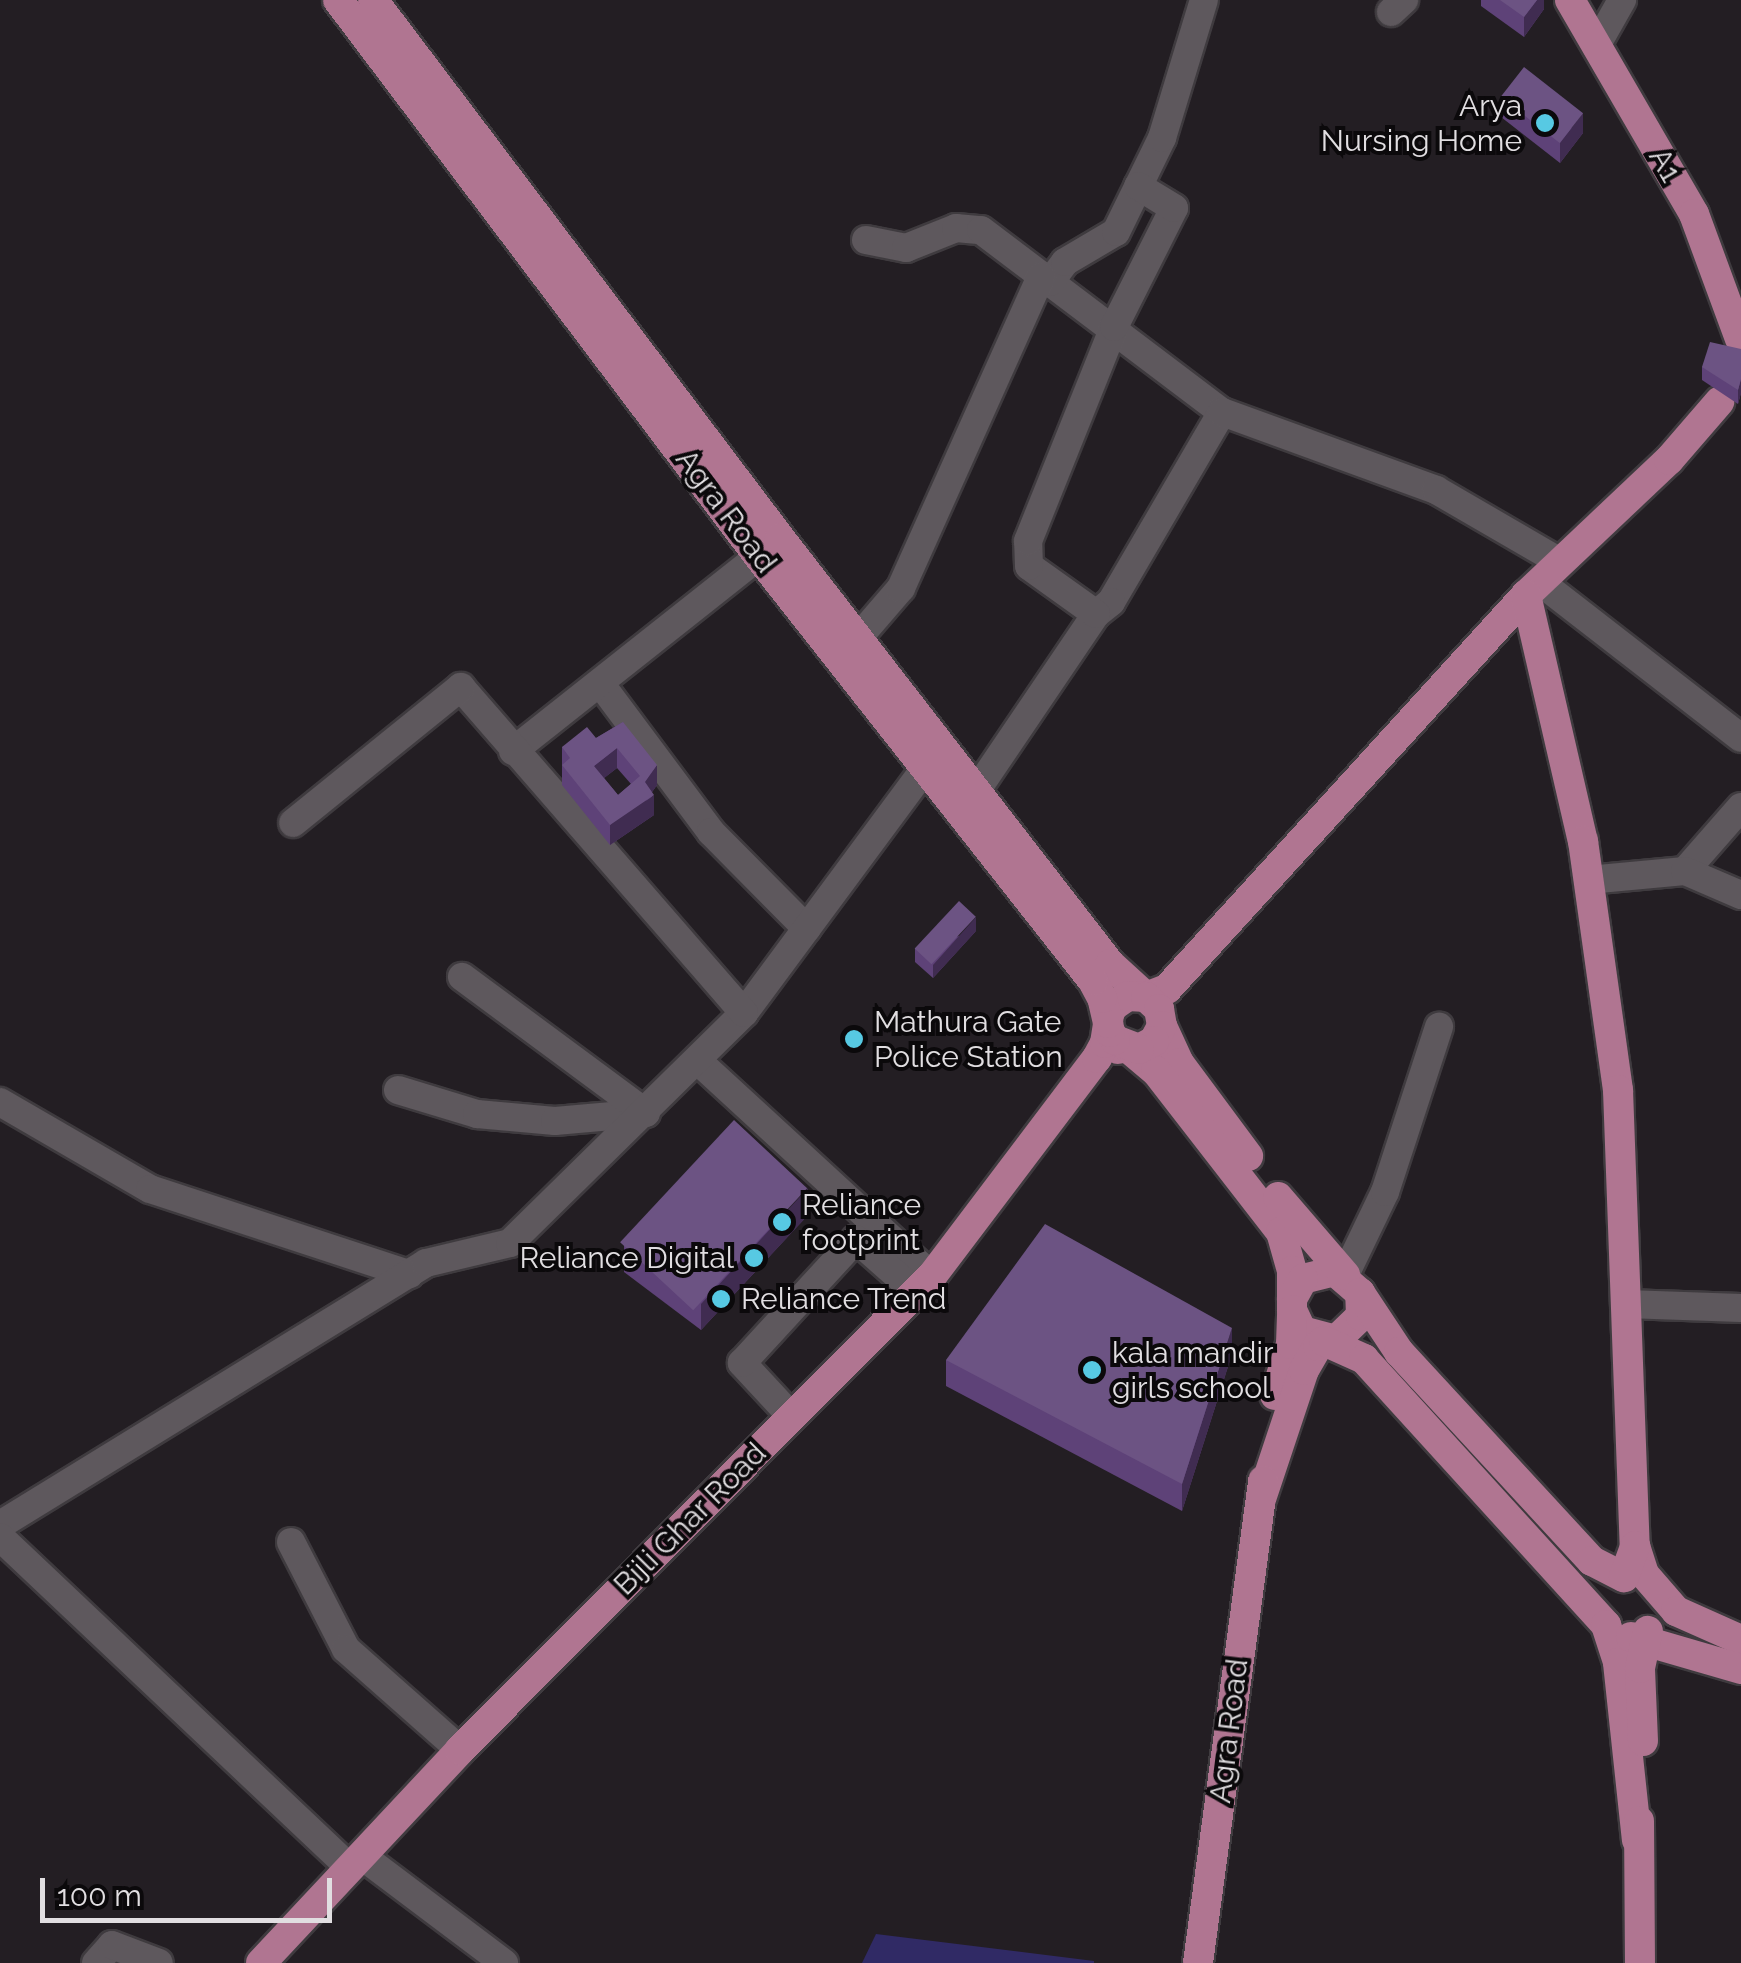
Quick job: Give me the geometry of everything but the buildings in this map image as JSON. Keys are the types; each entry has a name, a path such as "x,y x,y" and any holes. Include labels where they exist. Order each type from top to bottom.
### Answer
{"main road":[{"name":"Agra Road","path":"338,0 770,547 858,638 1110,964 1159,1007 1179,1063 1314,1245 1352,1284 1400,1352 1592,1561 1638,1582 1676,1611 1741,1640"},
{"name":"Agra Road","path":"373,0 926,767 1093,981 1118,1035 1156,1070 1281,1232 1292,1305 1291,1344 1268,1416 1261,1499 1198,1963"},
{"name":"A1","path":"1570,0 1694,214 1739,328"},
{"path":"1159,1007 1120,1000 1118,1035 1147,1046 1159,1007 1542,580 1719,402"},
{"path":"1542,580 1618,1090 1638,1582 1660,1606 1632,1634 1618,1663 1637,1840"},
{"name":"Bijli Ghar Road","path":"272,1959 460,1750 924,1284 1118,1035"},
{"path":"1324,1341 1355,1327 1352,1284 1312,1274 1292,1305 1302,1331 1324,1341 1364,1359 1632,1634 1741,1670"},
{"name":"Agra Road","path":"1261,1499 1304,1370 1324,1341"},
{"path":"1638,1582 1601,1597 1632,1634 1640,1963"}],"street":[{"path":"858,638 901,588 1046,279 1065,262 1116,232 1162,138 1204,0"},
{"path":"1596,46 1622,0"},
{"path":"1096,614 1029,566 1028,541 1114,327 1174,208 1138,186"},
{"path":"866,240 906,248 956,228 981,230 1222,412 1436,490 1741,738"},
{"path":"976,791 1096,614 1111,602 1222,412"},
{"path":"513,751 770,547"},
{"path":"600,682 711,832 806,929"},
{"path":"293,823 461,687 744,1013"},
{"path":"0,1525 409,1274 510,1243 699,1062 744,1013 926,767"},
{"path":"1685,871 1741,807"},
{"path":"1588,880 1685,871 1741,895"},
{"path":"462,977 646,1113"},
{"path":"1352,1284 1439,1027"},
{"path":"699,1062 924,1284"},
{"path":"398,1090 477,1114 555,1121 646,1113"},
{"path":"0,1102 150,1189 409,1274"},
{"path":"792,1417 742,1363 856,1238 924,1284"},
{"path":"1626,1304 1741,1308"},
{"path":"0,1536 356,1862 504,1963"},
{"path":"291,1542 346,1648 460,1750"},
{"path":"96,1963 112,1945 159,1963"}],"shaded area":[{"path":"876,1934 1094,1961 1094,1963 862,1963"}],"place":[{"name":"Arya Nursing Home","path":"1545,123"},
{"name":"Mathura Gate Police Station","path":"854,1039"},
{"name":"Reliance footprint","path":"782,1222"},
{"name":"Reliance Digital","path":"754,1258"},
{"name":"Reliance Trend","path":"721,1299"},
{"name":"kala mandir girls school","path":"1092,1370"}]}
